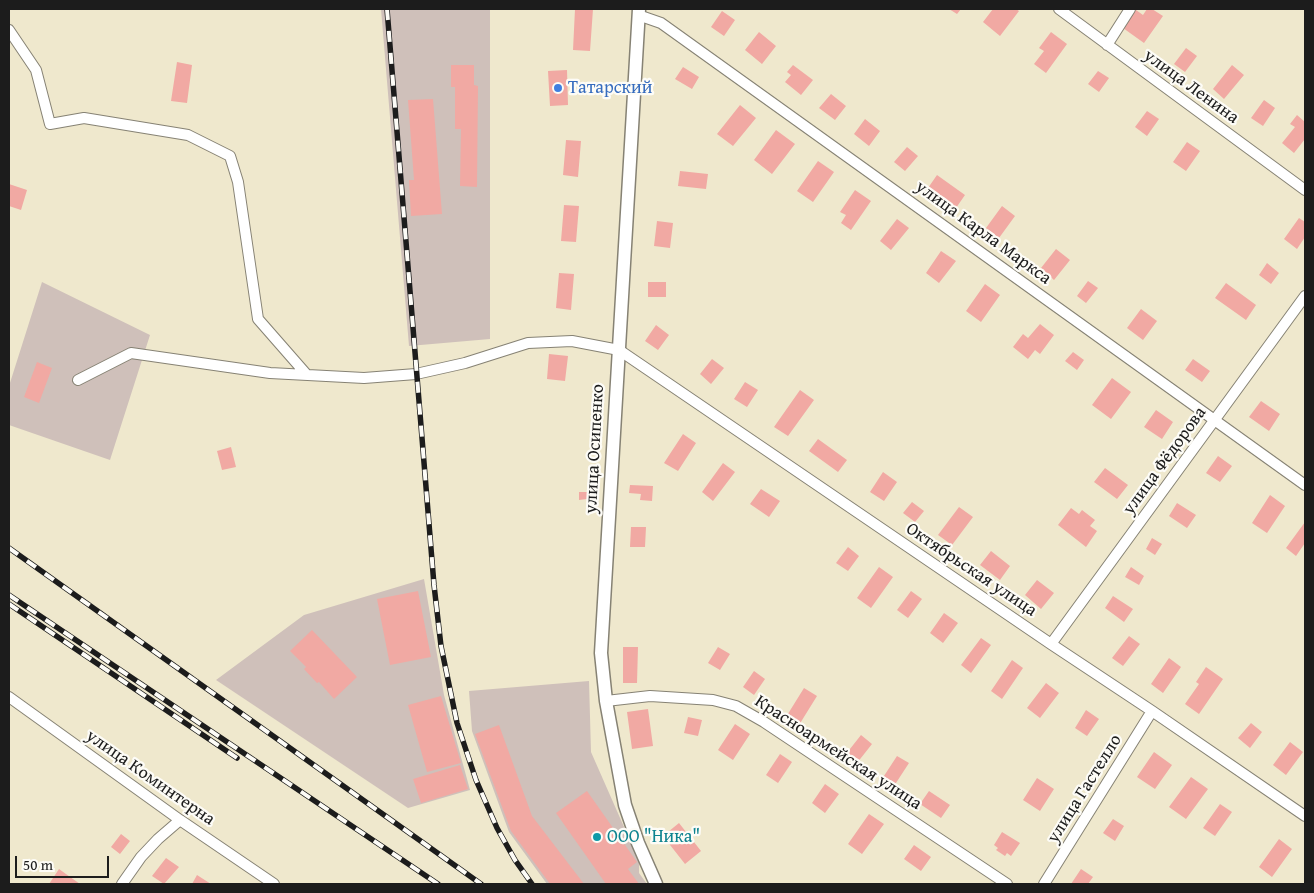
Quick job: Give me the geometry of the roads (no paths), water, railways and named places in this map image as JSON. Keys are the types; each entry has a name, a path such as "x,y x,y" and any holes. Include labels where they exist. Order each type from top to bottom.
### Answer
{"street":[{"name":"улица Ленина","path":"1059,9 1305,190"},
{"path":"1107,45 1130,9"},
{"name":"улица Осипенко","path":"638,12 601,653 606,701 625,805 638,843 656,884"},
{"name":"улица Карла Маркса","path":"638,12 661,23 1305,485"},
{"path":"9,30 36,70 50,124 84,118 188,135 230,156 238,182 258,319 306,375"},
{"name":"улица Фёдорова","path":"1051,644 1305,296"},
{"path":"78,380 131,353 270,373 364,378 416,374 465,364 528,343 572,341 619,350"},
{"name":"Октябрьская улица","path":"619,350 1305,816"},
{"name":"Красноармейская улица","path":"606,701 650,696 714,700 736,706 764,722 1007,884"},
{"name":"улица Коминтерна","path":"9,697 180,820 274,884"},
{"name":"улица Гастелло","path":"1044,884 1152,711"},
{"path":"122,884 141,857 180,820"}],"railway":[{"path":"387,9 434,585 441,646 457,723 476,780 497,828 515,860 532,884"},
{"path":"9,548 481,884"},
{"path":"9,595 438,884"},
{"path":"9,604 237,758"}],"place":[{"name":"Татарский","path":"558,88"},
{"name":"ООО \"Ника\"","path":"597,837"}]}
